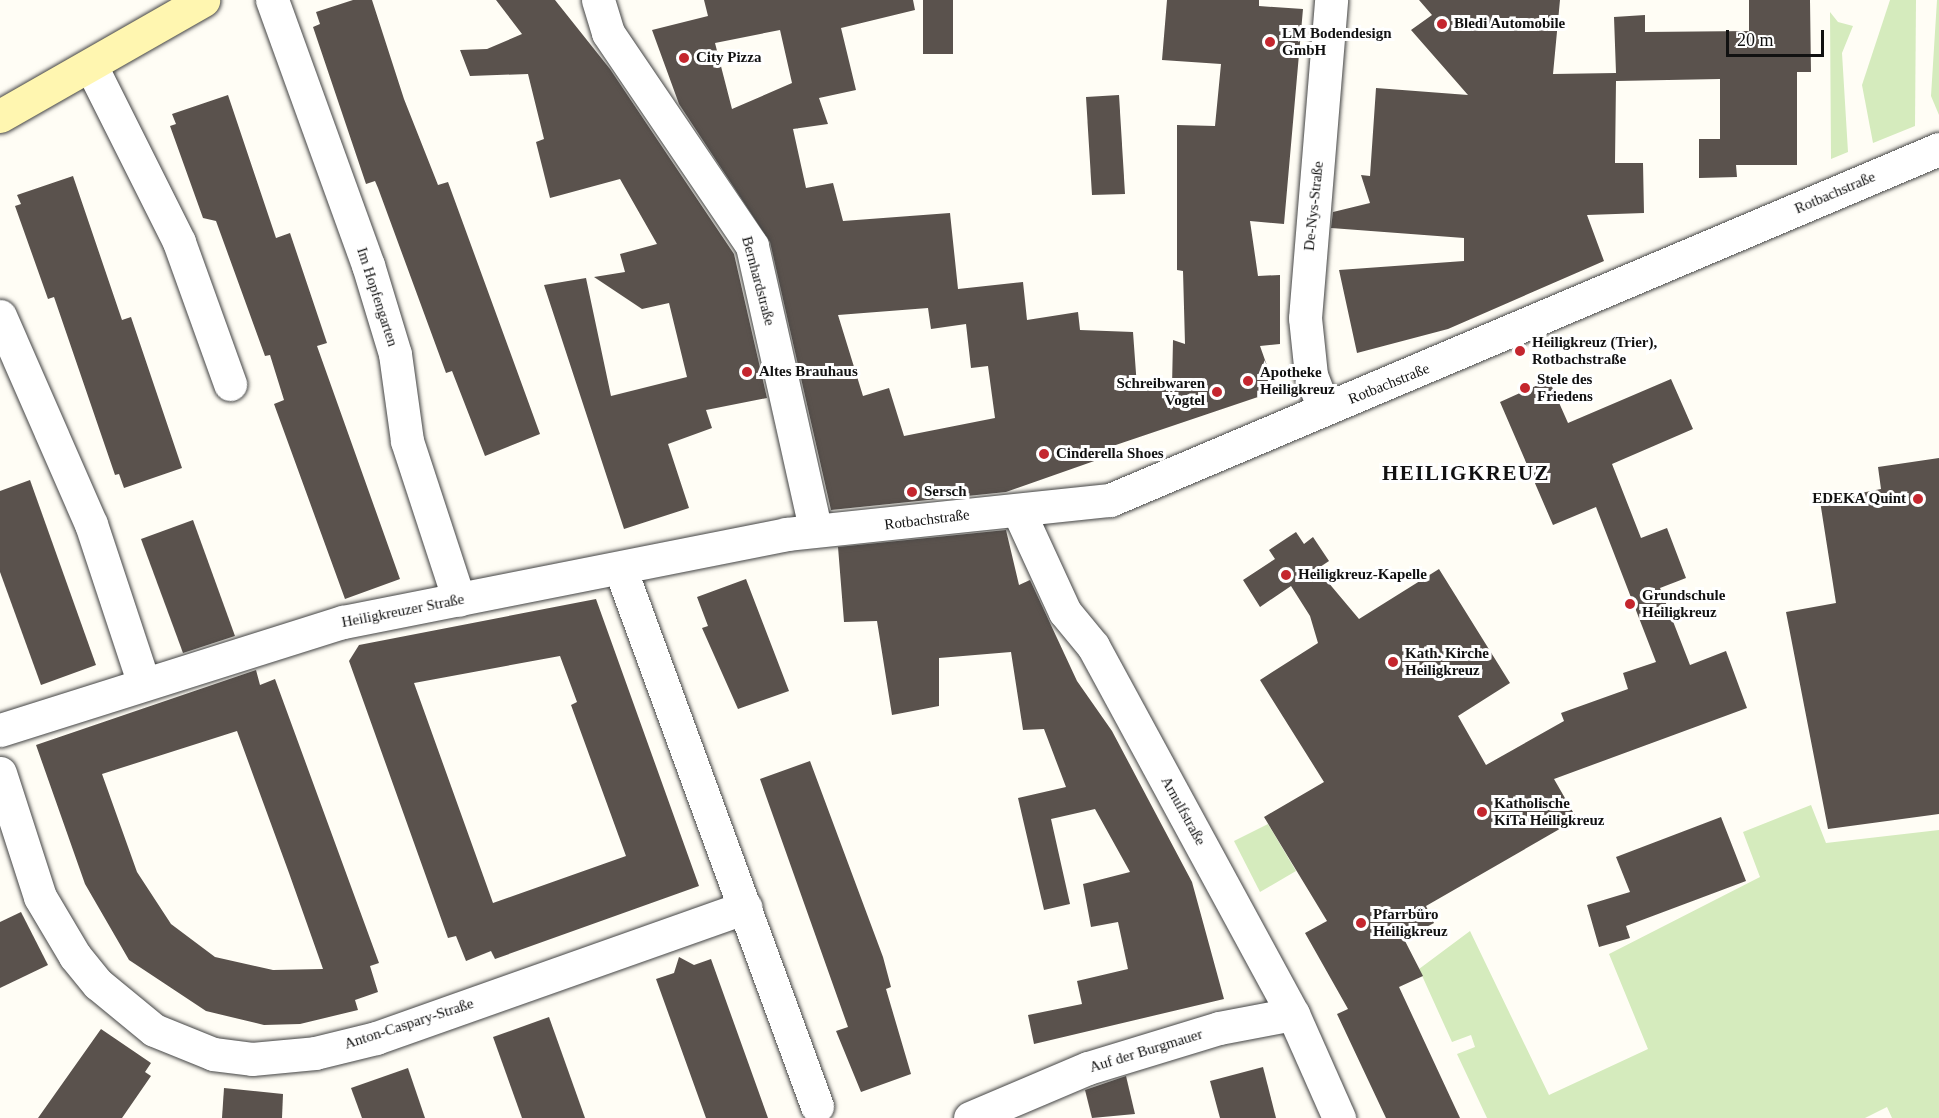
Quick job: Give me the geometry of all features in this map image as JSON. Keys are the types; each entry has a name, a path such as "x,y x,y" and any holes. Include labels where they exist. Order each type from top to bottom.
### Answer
{"street":[{"path":"0,116 203,0"},
{"name":"Im Hopfengarten","path":"272,0 368,266 395,354 407,441 459,600"},
{"name":"Bernhardstraße","path":"598,0 608,33 752,246 815,529"},
{"name":"De-Nys-Straße","path":"1324,409 1311,375 1305,318 1331,0"},
{"path":"91,66 179,242 230,384"},
{"name":"Rotbachstraße","path":"815,529 1110,500 1939,149"},
{"path":"0,316 91,524 143,681"},
{"name":"Arnulfstraße","path":"1018,510 1065,612 1093,646 1293,1014 1339,1118"},
{"name":"Heiligkreuzer Straße","path":"0,730 143,681 344,622 815,529"},
{"path":"620,568 817,1106"},
{"name":"Anton-Caspary-Straße","path":"0,774 40,897 75,956 98,984 154,1030 213,1054 252,1059 315,1053 376,1038 745,907"},
{"name":"Auf der Burgmauer","path":"970,1118 1004,1111 1088,1068 1219,1028 1293,1014"}],"green space":[{"path":"1890,0 1916,0 1915,126 1873,143 1862,85"},
{"path":"1937,0 1939,0 1939,115 1931,96"},
{"path":"1830,12 1838,22 1853,26 1842,53 1848,152 1831,159"},
{"path":"1811,805 1826,843 1939,830 1939,1118 1892,1118 1887,1107 1865,1118 1487,1118 1457,1054 1475,1047 1471,1035 1452,1042 1419,969 1470,931 1549,1095 1648,1049 1609,954 1760,877 1743,832"},
{"path":"1268,824 1296,871 1260,892 1234,841"}],"building":[{"path":"353,0 372,0 404,99 438,185 448,182 540,434 485,456 452,371 446,373 375,181 366,184 313,27 320,24 316,12"},
{"path":"496,0 555,0 610,69 734,254 767,398 706,410 712,428 668,444 689,508 624,529 544,285 586,278 611,396 687,377 669,303 642,309 594,277 625,272 620,254 657,244 620,179 550,198 536,142 544,139 528,74 470,76 460,50 487,49 522,34"},
{"path":"704,0 913,0 915,10 841,28 856,90 819,98 828,124 793,129 806,188 833,183 843,221 950,213 958,289 1023,282 1027,320 1078,312 1080,330 1133,332 1137,387 1172,386 1173,340 1185,344 1183,271 1177,270 1177,125 1215,126 1221,64 1162,60 1167,0 1259,0 1259,6 1303,9 1284,224 1250,221 1258,276 1280,275 1280,344 1260,346 1276,391 1098,451 1100,459 1006,492 831,510 770,242 679,104 652,30 708,16","holes":["780,30 792,83 732,109 715,43","928,308 931,329 966,324 971,368 988,366 995,418 904,436 889,388 863,396 838,315"]},
{"path":"923,0 953,0 953,54 923,54"},
{"path":"1419,0 1560,0 1553,74 1616,73 1614,17 1645,15 1645,32 1749,31 1749,0 1810,0 1811,72 1797,72 1797,165 1736,165 1737,177 1699,178 1699,139 1720,139 1720,79 1616,81 1615,163 1643,163 1644,213 1587,215 1604,261 1448,329 1357,353 1339,270 1464,261 1464,238 1331,228 1333,212 1370,203 1361,175 1370,176 1376,88 1468,95 1411,30 1432,15"},
{"path":"228,95 276,238 290,233 327,343 317,346 400,579 345,599 274,404 284,400 270,355 265,356 216,221 203,218 170,126 176,124 172,114"},
{"path":"1119,95 1125,194 1092,195 1086,97"},
{"path":"73,176 122,320 131,317 182,468 124,488 119,474 115,475 54,297 48,299 15,206 21,204 17,195"},
{"path":"1671,379 1693,429 1612,464 1641,538 1667,528 1686,578 1660,588 1690,665 1726,651 1747,708 1554,779 1577,819 1426,906 1434,923 1404,939 1423,976 1399,987 1460,1118 1386,1118 1337,1014 1348,1009 1305,933 1327,921 1264,817 1324,782 1260,680 1318,643 1310,616 1291,586 1260,607 1243,580 1275,559 1269,550 1296,532 1304,544 1313,537 1329,561 1317,569 1359,619 1439,569 1510,683 1458,716 1486,765 1564,721 1561,713 1628,689 1623,673 1656,662 1596,507 1553,525 1500,402 1549,380 1568,423"},
{"path":"1939,458 1939,814 1828,829 1786,612 1836,603 1820,501 1881,489 1878,467"},
{"path":"30,480 96,665 41,685 0,572 0,491"},
{"path":"193,520 235,636 183,653 141,539"},
{"path":"1006,530 1019,585 1030,580 1077,681 1112,731 1192,882 1224,999 1034,1044 1028,1015 1082,1004 1077,981 1128,969 1118,922 1091,927 1083,884 1130,872 1095,809 1051,819 1070,904 1044,910 1018,798 1066,787 1044,729 1023,730 1011,652 939,658 939,706 892,715 877,621 844,622 838,547"},
{"path":"746,579 789,691 738,709 702,628 708,626 697,597"},
{"path":"596,599 699,886 495,959 491,951 466,961 456,936 448,938 349,661 359,645","holes":["560,656 577,702 571,705 626,856 493,903 414,683"]},
{"path":"256,670 260,685 275,679 379,963 370,966 378,992 355,1000 358,1010 300,1024 264,1025 206,1011 129,960 85,884 36,745","holes":["237,731 323,969 273,970 215,957 171,924 137,872 102,774"]},
{"path":"810,761 883,957 891,987 886,989 911,1074 861,1092 836,1031 848,1027 760,779"},
{"path":"1721,817 1746,881 1626,926 1630,938 1599,947 1587,905 1630,892 1616,857"},
{"path":"21,912 48,965 0,988 0,922"},
{"path":"679,957 694,965 711,959 768,1118 706,1118 656,979 674,973"},
{"path":"549,1017 585,1118 522,1118 493,1037"},
{"path":"101,1029 151,1063 145,1072 151,1076 122,1118 38,1118"},
{"path":"1263,1067 1276,1118 1220,1118 1210,1081"},
{"path":"408,1068 425,1118 362,1118 351,1088"},
{"path":"1126,1076 1135,1114 1092,1118 1085,1090"},
{"path":"224,1088 283,1094 282,1118 222,1118"}],"place":[{"name":"Bledi Automobile","path":"1442,24"},
{"name":"LM Bodendesign GmbH","path":"1270,42"},
{"name":"City Pizza","path":"684,58"},
{"name":"Heiligkreuz (Trier), Rotbachstraße","path":"1520,351"},
{"name":"Altes Brauhaus","path":"747,372"},
{"name":"Apotheke Heiligkreuz","path":"1248,381"},
{"name":"Stele des Friedens","path":"1525,388"},
{"name":"Schreibwaren Vogtel","path":"1217,392"},
{"name":"Cinderella Shoes","path":"1044,454"},
{"name":"Sersch","path":"912,492"},
{"name":"EDEKA Quint","path":"1918,499"},
{"name":"Heiligkreuz-Kapelle","path":"1286,575"},
{"name":"Grundschule Heiligkreuz","path":"1630,604"},
{"name":"Kath. Kirche Heiligkreuz","path":"1393,662"},
{"name":"Katholische KiTa Heiligkreuz","path":"1482,812"},
{"name":"Pfarrbüro Heiligkreuz","path":"1361,923"}],"district":[{"name":"HEILIGKREUZ","path":"1466,473"}]}
